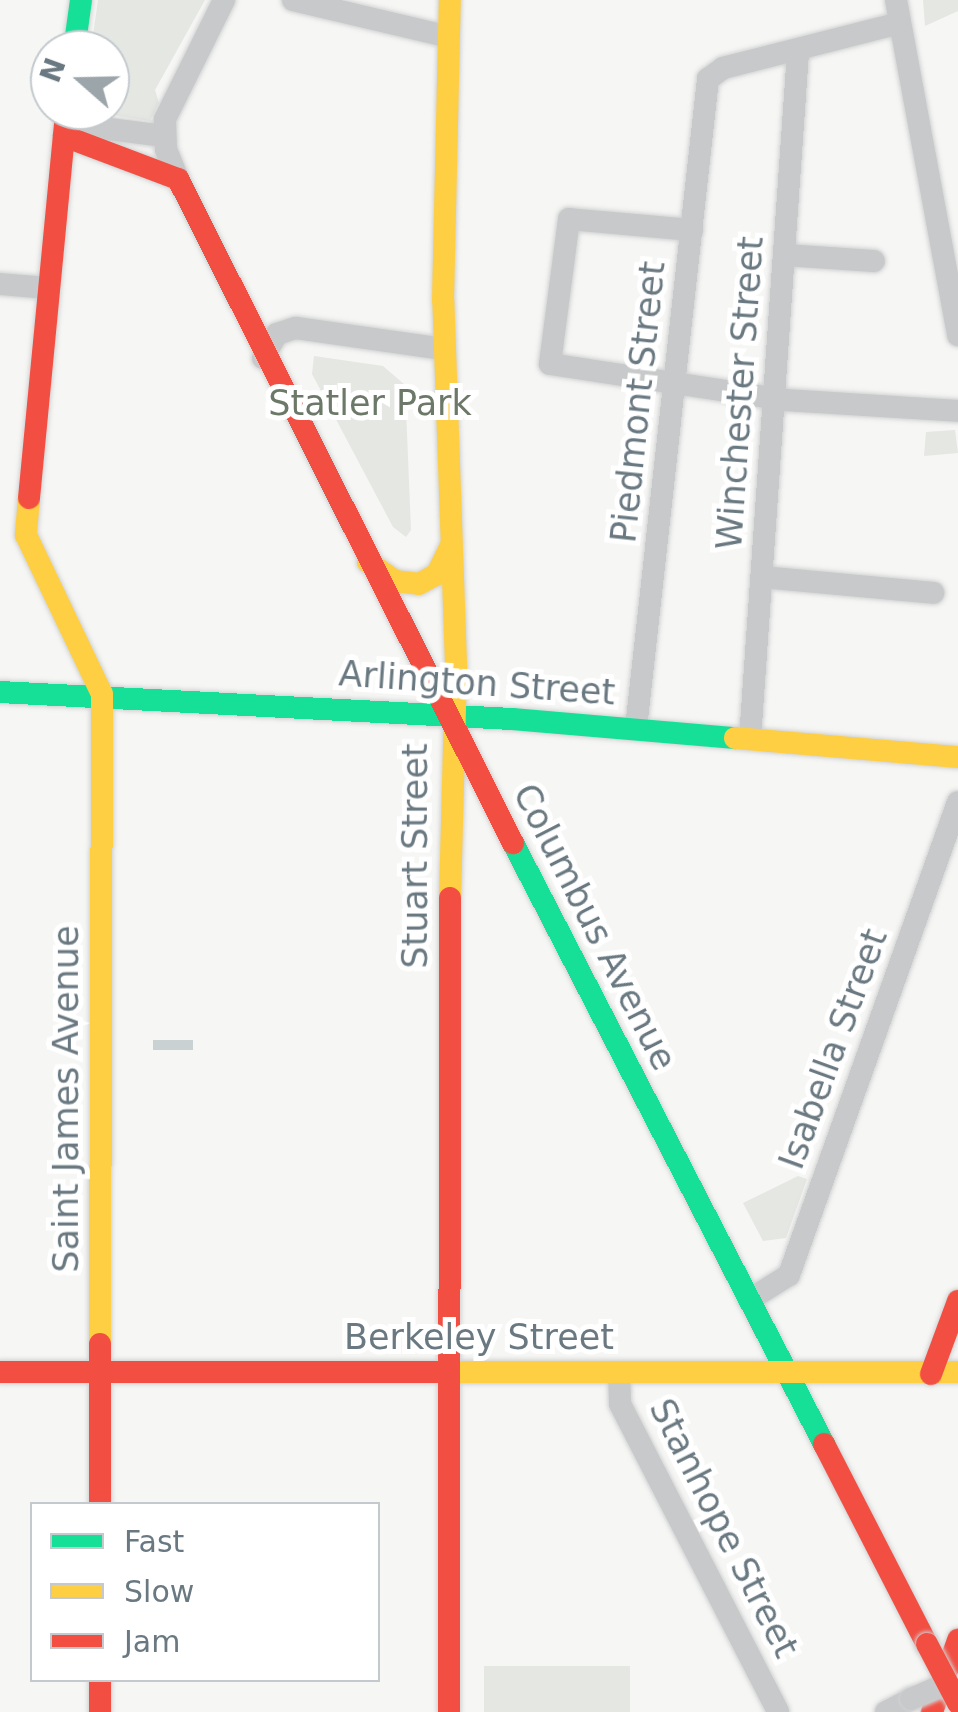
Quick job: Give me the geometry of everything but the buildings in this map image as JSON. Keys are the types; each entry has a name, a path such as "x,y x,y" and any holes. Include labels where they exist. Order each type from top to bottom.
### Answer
{"main road":[{"path":"77,30 81,0"},
{"name":"Stuart Street","path":"449,1712 450,716 456,664 444,350 446,36 450,0"},
{"path":"64,130 26,535 102,694"},
{"path":"64,136 178,179"},
{"name":"Columbus Avenue","path":"178,179 263,358 953,1693"},
{"path":"368,562 395,581 419,584 437,574 451,545"},
{"name":"Arlington Street","path":"0,692 102,694 636,728 955,758"},
{"name":"Saint James Avenue","path":"100,1502 102,694"},
{"path":"931,1374 958,1301"},
{"name":"Berkeley Street","path":"0,1372 958,1372"},
{"path":"932,1712 958,1640"},
{"path":"100,1682 100,1712"}],"street":[{"path":"64,136 93,127 164,136 168,108 224,0"},
{"path":"293,0 446,36"},
{"path":"798,53 896,12 958,335"},
{"name":"Piedmont Street","path":"636,728 707,84 716,70 798,53"},
{"name":"Winchester Street","path":"750,739 798,53"},
{"name":"Columbus Avenue","path":"164,136 178,179"},
{"path":"692,230 569,219 550,364 772,398 958,411"},
{"path":"785,255 874,261"},
{"path":"0,284 50,288"},
{"path":"263,358 277,334 296,328 444,350"},
{"path":"762,577 933,593"},
{"name":"Isabella Street","path":"749,1300 789,1275 958,802"},
{"name":"Stanhope Street","path":"619,1372 620,1404 778,1712"},
{"path":"894,1708 953,1693"}],"green space":[{"path":"98,0 205,0 155,90 159,103 150,121 130,118 130,30 94,30"},
{"path":"923,0 958,0 958,11 925,26"},
{"name":"Statler Park","path":"314,356 383,366 405,385 411,530 406,537 393,527 312,374"},
{"path":"955,430 958,453 924,456 926,432"},
{"path":"798,1176 807,1179 786,1238 763,1241 743,1203"},
{"path":"484,1666 630,1666 630,1712 484,1712"}],"shaded area":[{"path":"153,1040 193,1040 193,1050 153,1050"}],"traffic: fast":[{"path":"77,30 81,0"},
{"path":"0,692 512,719 735,738"},
{"path":"513,843 824,1444"}],"traffic: slow":[{"path":"450,0 443,300 456,664 450,898"},
{"path":"29,498 26,535 102,694 100,1344"},
{"path":"368,562 395,581 419,584 437,574 451,545"},
{"path":"735,738 958,757"},
{"path":"447,1372 958,1372"}],"traffic: jam":[{"path":"29,498 64,130"},
{"path":"64,136 178,179 513,843"},
{"path":"449,1712 450,898"},
{"path":"931,1374 958,1301"},
{"path":"100,1344 100,1502"},
{"path":"0,1372 447,1372"},
{"path":"824,1444 927,1644"},
{"path":"932,1712 958,1640"},
{"path":"927,1644 958,1703"},
{"path":"100,1682 100,1712"}]}
